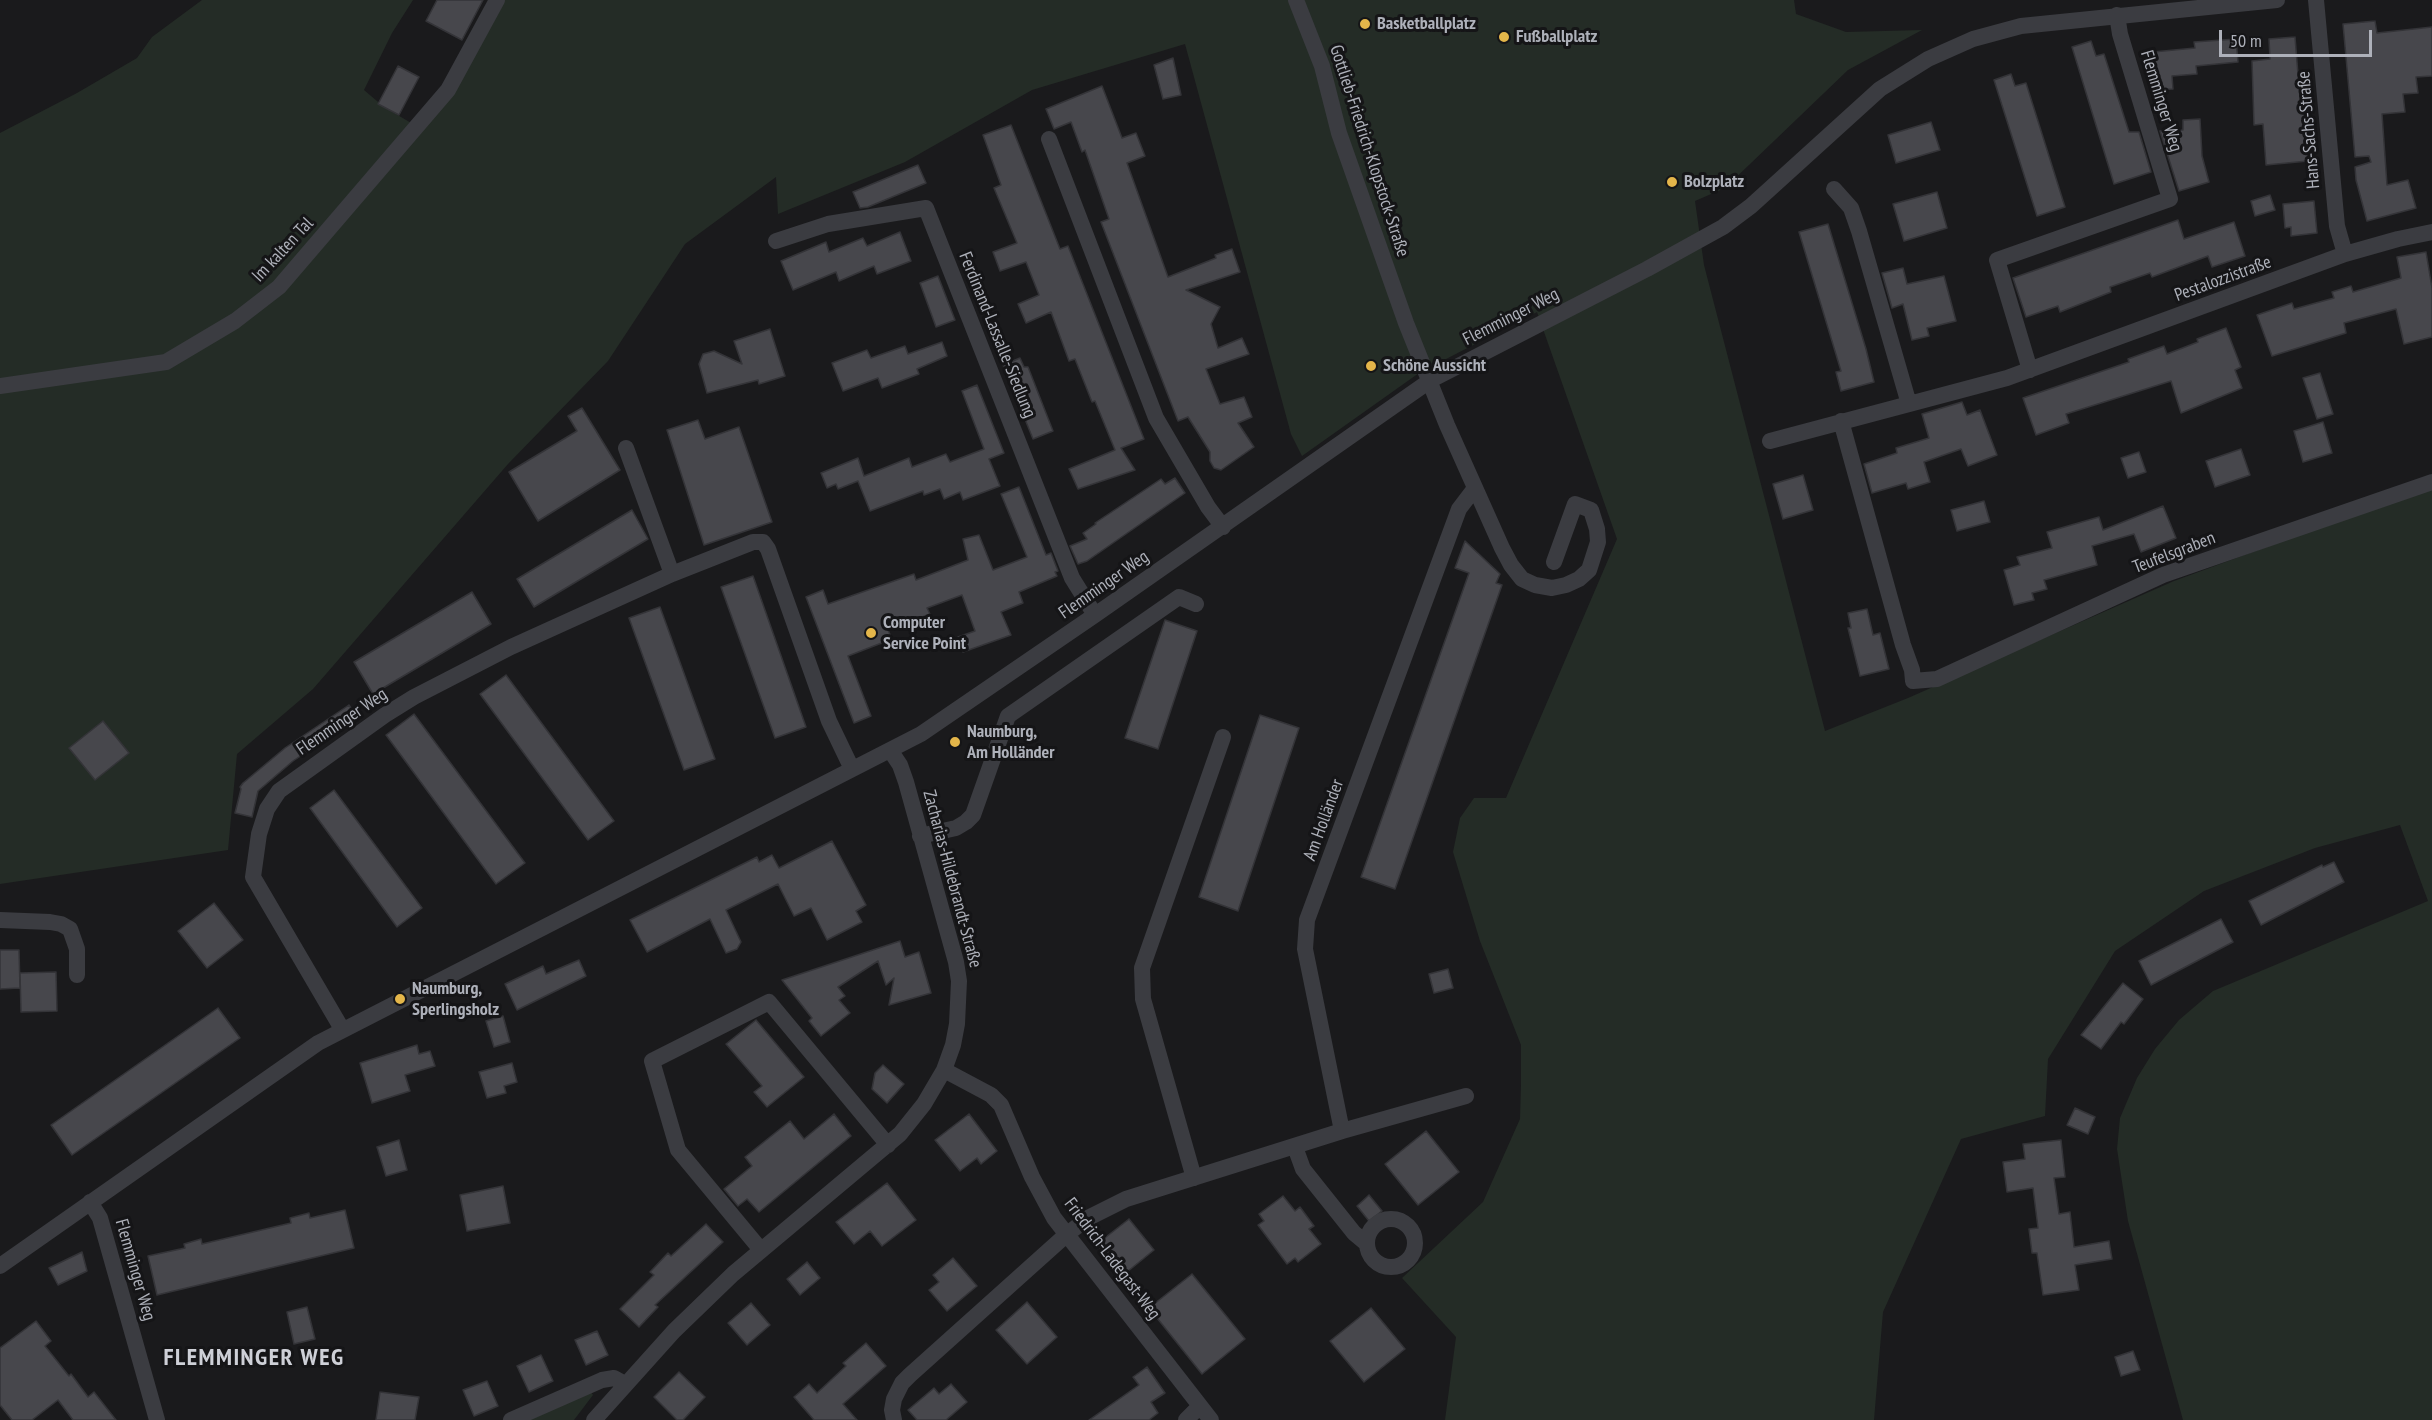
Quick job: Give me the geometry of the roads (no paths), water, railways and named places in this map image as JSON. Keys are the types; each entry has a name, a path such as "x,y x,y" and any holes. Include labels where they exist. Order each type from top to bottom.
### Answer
{"street":[{"name":"Im kalten Tal","path":"0,386 166,362 235,321 279,287 448,90 497,0"},
{"name":"Gottlieb-Friedrich-Klopstock-Straße","path":"1296,0 1322,66 1339,133 1386,267 1406,323 1431,380"},
{"name":"Flemminger Weg","path":"0,1266 305,1051 342,1029 921,734 1223,527 1431,380 1647,269 1723,226 1751,206 1880,89 1928,59 1973,39 1998,31 2049,22 2277,0"},
{"name":"Hans-Sachs-Straße","path":"2316,0 2337,226 2345,254"},
{"name":"Flemminger Weg","path":"2030,370 1997,260 2170,199 2120,34 2117,15"},
{"path":"1049,139 1156,418 1208,507 1223,527"},
{"path":"1834,189 1851,208 1860,231 1909,404"},
{"name":"Ferdinand-Lassalle-Siedlung","path":"776,241 828,224 926,208 1072,578 1095,615"},
{"name":"Pestalozzistraße","path":"1770,441 2030,370 2345,254 2432,232"},
{"path":"1431,380 1447,425 1475,488 1511,566 1522,579 1535,585 1552,588 1579,579 1589,570 1598,543 1597,529 1591,510 1575,504 1554,562"},
{"name":"Teufelsgraben","path":"1841,421 1912,670 1913,681 1937,679 2163,576 2432,482"},
{"path":"626,448 672,574"},
{"name":"Am Holländer","path":"1342,1131 1305,949 1307,920 1459,509 1475,488"},
{"name":"Flemminger Weg","path":"342,1029 253,878 262,822 272,801 279,791 294,779 414,698 545,630 672,574 753,542 763,542 768,549 829,721 852,769"},
{"path":"920,836 956,828 973,815 1008,716 1179,597 1196,604"},
{"path":"1194,1178 1143,999 1142,968 1223,737"},
{"name":"Zacharias-Hildebrandt-Straße","path":"600,1418 625,1384 705,1300 761,1250 888,1145 914,1120 944,1070 953,1045 957,1024 959,981 951,940 906,782 890,750"},
{"path":"0,920 50,922 70,929 77,949 77,975"},
{"path":"761,1250 678,1150 652,1061 769,1002 888,1145"},
{"name":"Friedrich-Ladegast-Weg","path":"944,1070 991,1095 1001,1105 1039,1192 1066,1235 1212,1420"},
{"path":"894,1420 892,1410 894,1399 902,1383 1066,1235 1106,1208 1342,1131 1466,1096"},
{"path":"1295,1147 1303,1169 1354,1233 1366,1243"},
{"name":"Flemminger Weg","path":"90,1202 100,1218 157,1420"},
{"path":"511,1420 602,1380 614,1378 625,1384"},
{"path":"1186,1420 1200,1406"}],"place":[{"name":"Basketballplatz","path":"1365,24"},
{"name":"Fußballplatz","path":"1504,37"},
{"name":"Bolzplatz","path":"1672,182"},
{"name":"Schöne Aussicht","path":"1371,366"},
{"name":"Computer Service Point","path":"871,633"},
{"name":"Naumburg, Am Holländer","path":"955,742"},
{"name":"Naumburg, Sperlingsholz","path":"400,999"}],"district":[{"name":"FLEMMINGER WEG","path":"254,1358"}]}
